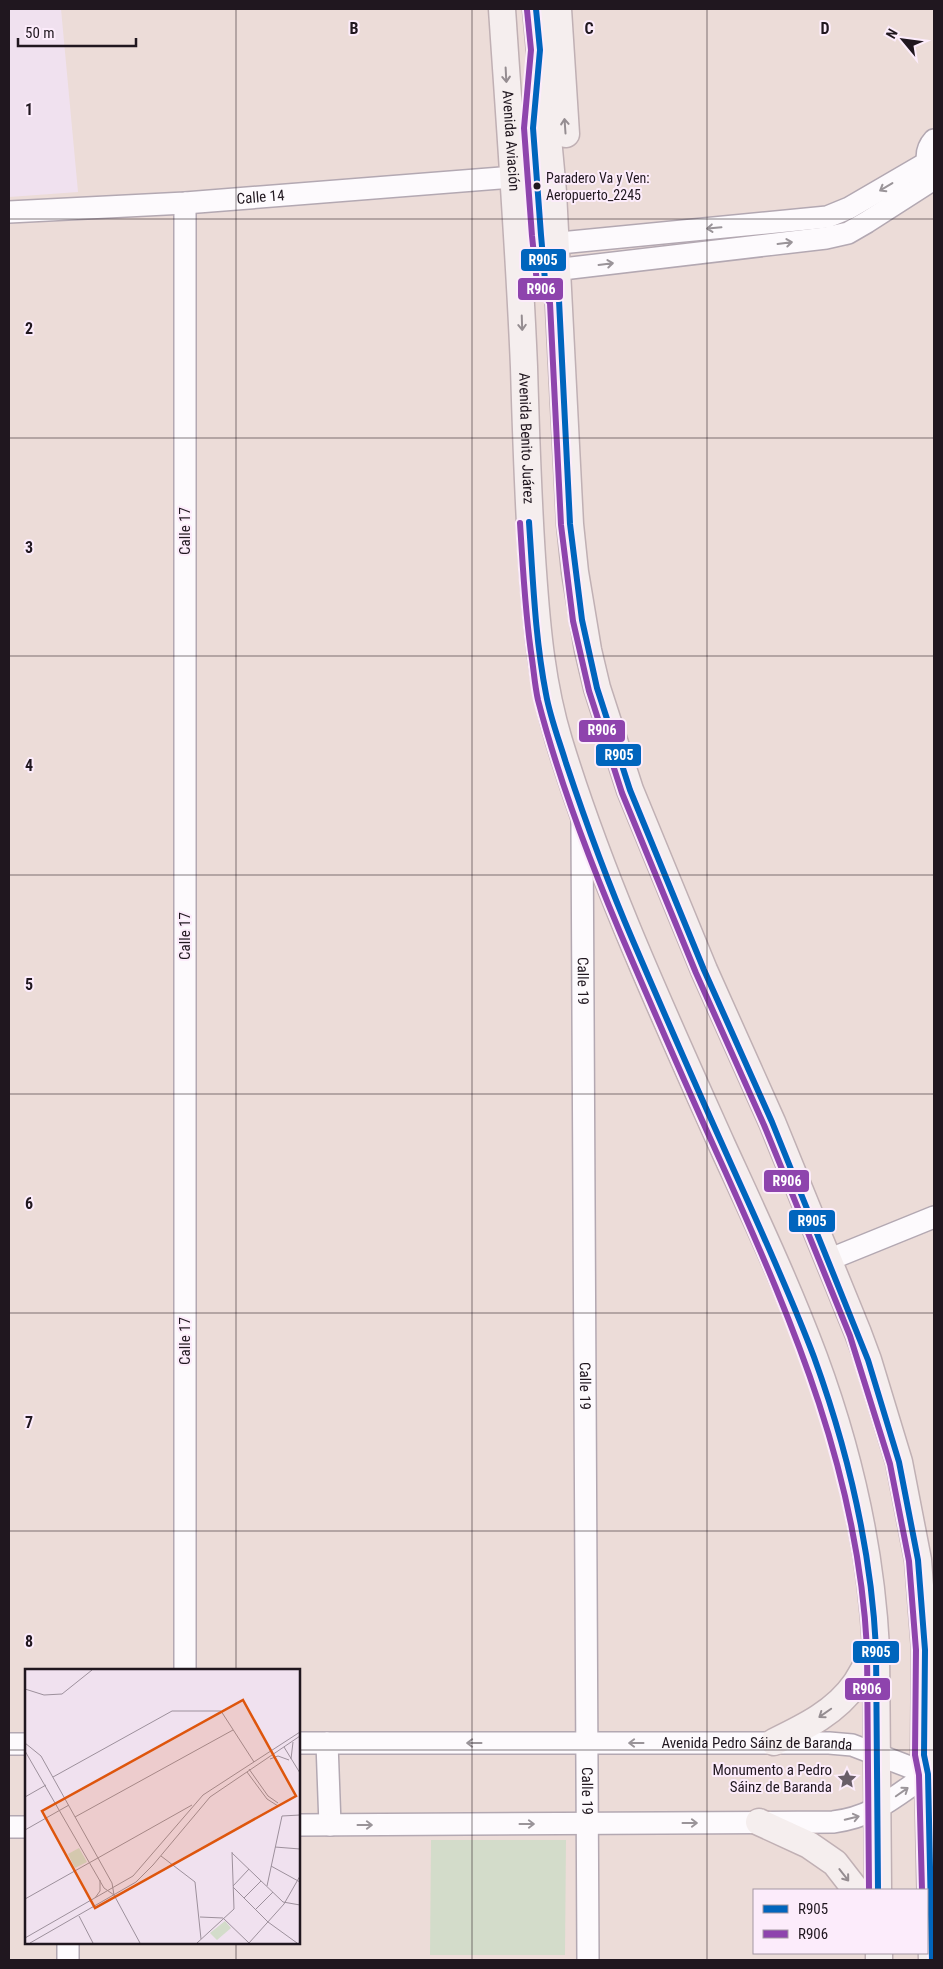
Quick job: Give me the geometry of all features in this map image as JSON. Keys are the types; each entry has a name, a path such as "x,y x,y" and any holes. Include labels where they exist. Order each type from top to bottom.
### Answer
{"main road":[{"name":"Avenida Aviación","path":"503,9 520,274"},
{"path":"536,9 554,192 571,534 582,620 597,688 630,790 704,970 772,1122 828,1260 871,1369 899,1462 917,1554 925,1650 924,1754 931,1774 932,1960"},
{"path":"556,243 569,179 558,9"},
{"name":"Avenida Benito Juárez","path":"520,274 529,525 536,626 546,696 582,812 620,910 676,1043 772,1255 814,1358 839,1436 857,1505 874,1609 878,1889"},
{"path":"774,1742 810,1724 837,1705 856,1683 876,1648"},
{"path":"759,1822 809,1845 835,1863 855,1889"}],"street":[{"path":"932,171 928,150 934,140"},
{"path":"519,247 827,217 932,171"},
{"path":"520,274 826,238 848,232 932,171"},
{"name":"Calle 14","path":"9,212 185,203 514,177"},
{"name":"Calle 17","path":"185,203 185,1669"},
{"path":"749,225 751,248"},
{"path":"670,232 672,256"},
{"name":"Calle 19","path":"582,812 588,1960"},
{"path":"828,1260 934,1217"},
{"name":"Avenida Pedro Sáinz de Baranda","path":"300,1743 774,1742 852,1745 931,1774"},
{"path":"327,1743 330,1825"},
{"path":"9,1744 25,1744"},
{"path":"300,1825 833,1822 852,1820 876,1810 931,1774"},
{"path":"9,1827 25,1827"},
{"path":"68,1944 68,1960"}],"shaded area":[{"path":"61,9 934,9 934,1960 9,1960 9,197 78,192"}],"green space":[{"path":"431,1840 566,1840 565,1955 430,1955"}],"transit line":[{"name":"R905","path":"536,9 540,50 533,128 541,235 545,280 559,300 570,524 582,620 597,688 630,790 704,970 772,1122 868,1360 899,1462 918,1560 925,1650 924,1755 928,1774 932,1960"},
{"name":"R906","path":"527,10 531,50 524,128 532,236 537,283 550,303 561,525 573,621 589,691 622,793 696,973 764,1125 850,1336 890,1464 909,1561 916,1650 915,1755 919,1775 922,1889"},
{"name":"R905","path":"529,522 542,673 550,711 574,785 624,919 804,1331 826,1392 847,1464 856,1501 869,1574 876,1648 878,1889"},
{"name":"R906","path":"520,523 526,608 536,690 547,733 568,799 618,927 775,1287 819,1403 837,1462 851,1522 861,1584 867,1648 869,1889"}],"place":[{"name":"Paradero Va y Ven: Aeropuerto_2245","path":"537,186"},
{"name":"Monumento a Pedro Sáinz de Baranda","path":"847,1779"}]}
